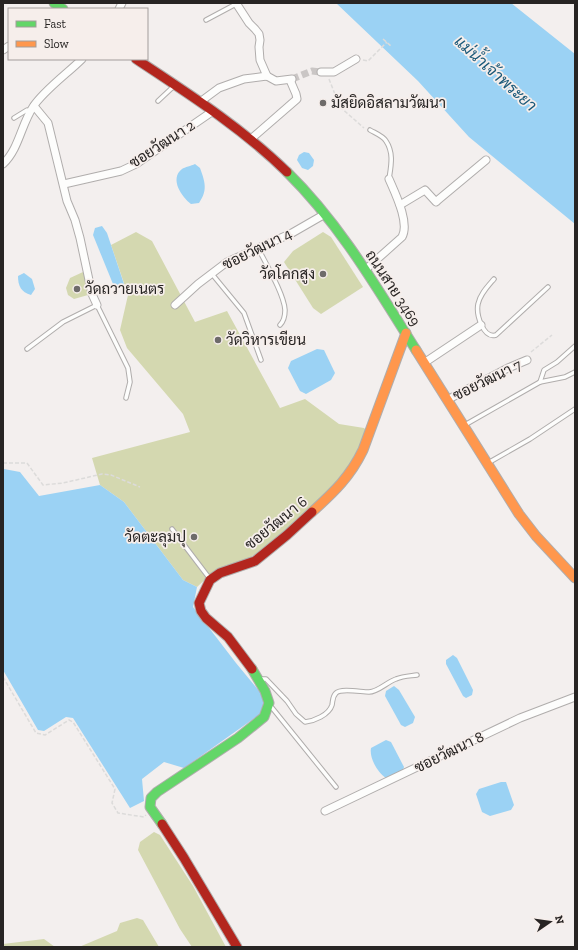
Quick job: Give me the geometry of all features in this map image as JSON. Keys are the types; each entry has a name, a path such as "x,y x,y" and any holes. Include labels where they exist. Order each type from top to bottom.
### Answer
{"street":[{"path":"236,4 249,24 259,34 260,60 267,76"},
{"path":"324,72 334,72 356,59"},
{"path":"3,164 10,156 32,109 41,97 81,60"},
{"name":"ถนนสาย 3469","path":"137,60 213,111 251,139 295,180 325,214 365,270 406,333 519,514 536,536 575,578"},
{"path":"200,102 219,88 244,79 267,76 276,81 291,80 297,99 251,139"},
{"path":"32,109 48,123 64,184 66,201 75,220 92,294 97,305"},
{"name":"ซอยวัฒนา 2","path":"64,184 121,171 136,164 213,111"},
{"path":"400,205 425,190 436,202 486,160"},
{"path":"365,270 402,238 404,233 405,228 400,205 389,179"},
{"name":"ซอยวัฒนา 4","path":"175,305 211,273 226,262 292,233 325,214"},
{"path":"424,363 481,325"},
{"name":"ซอยวัฒนา 6","path":"210,580 220,573 255,561 287,535 338,488 357,462 363,450 406,333"},
{"name":"ซอยวัฒนา 7","path":"447,400 508,368 527,360"},
{"path":"210,580 199,603 201,611 206,618 228,637 246,660 265,691 269,703 264,718 238,738 157,792 150,798 150,807 184,858 237,947"},
{"name":"ซอยวัฒนา 8","path":"325,811 520,718 575,697"}],"lane":[{"path":"206,20 236,4"},
{"path":"158,101 174,86"},
{"path":"14,118 24,111 32,109"},
{"path":"370,130 386,141 392,161 389,179"},
{"path":"258,248 282,298 285,310 284,320 280,325"},
{"path":"211,273 244,313 261,360"},
{"path":"494,279 482,295 478,304 481,325 488,335 492,336 496,335 548,287"},
{"path":"27,349 63,322 97,305 128,368 130,382 126,398"},
{"path":"540,382 544,370 557,362 575,346"},
{"path":"463,426 540,382 565,377 575,372"},
{"path":"487,464 530,439 575,409"},
{"path":"172,529 210,580"},
{"path":"258,679 266,679 287,701 296,714 305,722 314,720 329,711 332,706 333,698 336,693 340,691 375,691 397,679 417,675"},
{"path":"269,703 336,788"}],"path":[{"path":"384,38 391,46"},
{"path":"356,59 368,61 387,42"},
{"path":"324,72 340,107 363,128 370,130"},
{"path":"531,352 552,335"},
{"path":"3,463 28,463 43,485 63,484 102,474 111,475 140,486"},
{"path":"3,677 36,733 44,735 69,720 73,722 115,789 112,803 118,813 144,817 150,807"},
{"path":"3,687 8,685"}],"green space":[{"path":"136,232 152,241 195,322 227,311 280,408 305,399 339,424 364,428 368,432 356,459 334,489 283,536 246,560 211,574 197,587 183,580 124,502 100,485 92,458 190,432 183,414 127,348 120,330 128,295 111,245"},
{"path":"323,232 331,237 363,287 321,314 313,308 284,262 293,251"},
{"path":"83,272 86,275 89,292 88,295 74,299 68,295 66,288 70,278"},
{"path":"154,832 160,835 193,886 226,947 192,947 180,929 138,850 140,842"},
{"path":"137,918 143,920 159,947 79,947 117,931 120,923"},
{"path":"44,939 55,947 3,947 3,944"}],"water":[{"name":"แม่น้ำเจ้าพระยา","path":"336,3 511,3 575,54 575,224 469,137 418,81"},
{"path":"304,152 309,153 314,160 313,166 308,170 302,168 297,160 299,155"},
{"path":"195,164 200,168 205,190 199,203 191,204 178,188 177,178 178,173 182,169"},
{"path":"102,226 107,233 124,284 122,288 118,289 113,284 93,235 95,228"},
{"path":"24,273 32,279 35,289 31,295 22,290 19,286 18,276"},
{"path":"317,349 324,350 335,373 331,380 306,394 300,391 288,368 291,361"},
{"path":"4,469 20,472 39,496 100,485 124,502 183,580 197,587 193,607 264,697 263,712 184,768 164,762 142,779 144,801 130,808 73,718 66,717 44,731 38,730 3,670"},
{"path":"453,655 457,658 473,690 472,695 466,698 463,696 446,664 446,660"},
{"path":"394,686 399,690 415,717 413,723 405,727 401,725 385,696 386,691"},
{"path":"386,740 391,742 404,767 403,770 386,778 380,773 375,765 371,756 371,748"},
{"path":"501,782 506,782 514,805 511,810 490,816 482,812 476,794 479,789"}],"tunnel":[{"path":"292,79 312,71 321,72"}],"traffic: fast":[{"path":"54,3 62,8"},
{"path":"287,172 324,213 357,257 416,350"},
{"path":"162,824 150,807 151,798 157,792 238,738 264,717 269,703 265,691 252,669"}],"traffic: slow":[{"path":"312,512 341,484 358,460 406,333"},
{"path":"416,350 519,514 536,536 575,578"}],"traffic: jam":[{"path":"137,60 233,126 287,172"},
{"path":"252,669 228,637 206,618 201,611 199,603 210,580 220,573 255,561 312,512"},
{"path":"162,824 237,947"}],"place":[{"name":"มัสยิดอิสลามวัฒนา","path":"323,103"},
{"name":"วัดโคกสูง","path":"323,274"},
{"name":"วัดถวายเนตร","path":"77,289"},
{"name":"วัดวิหารเขียน","path":"218,340"},
{"name":"วัดตะลุมปุ","path":"194,537"}]}
